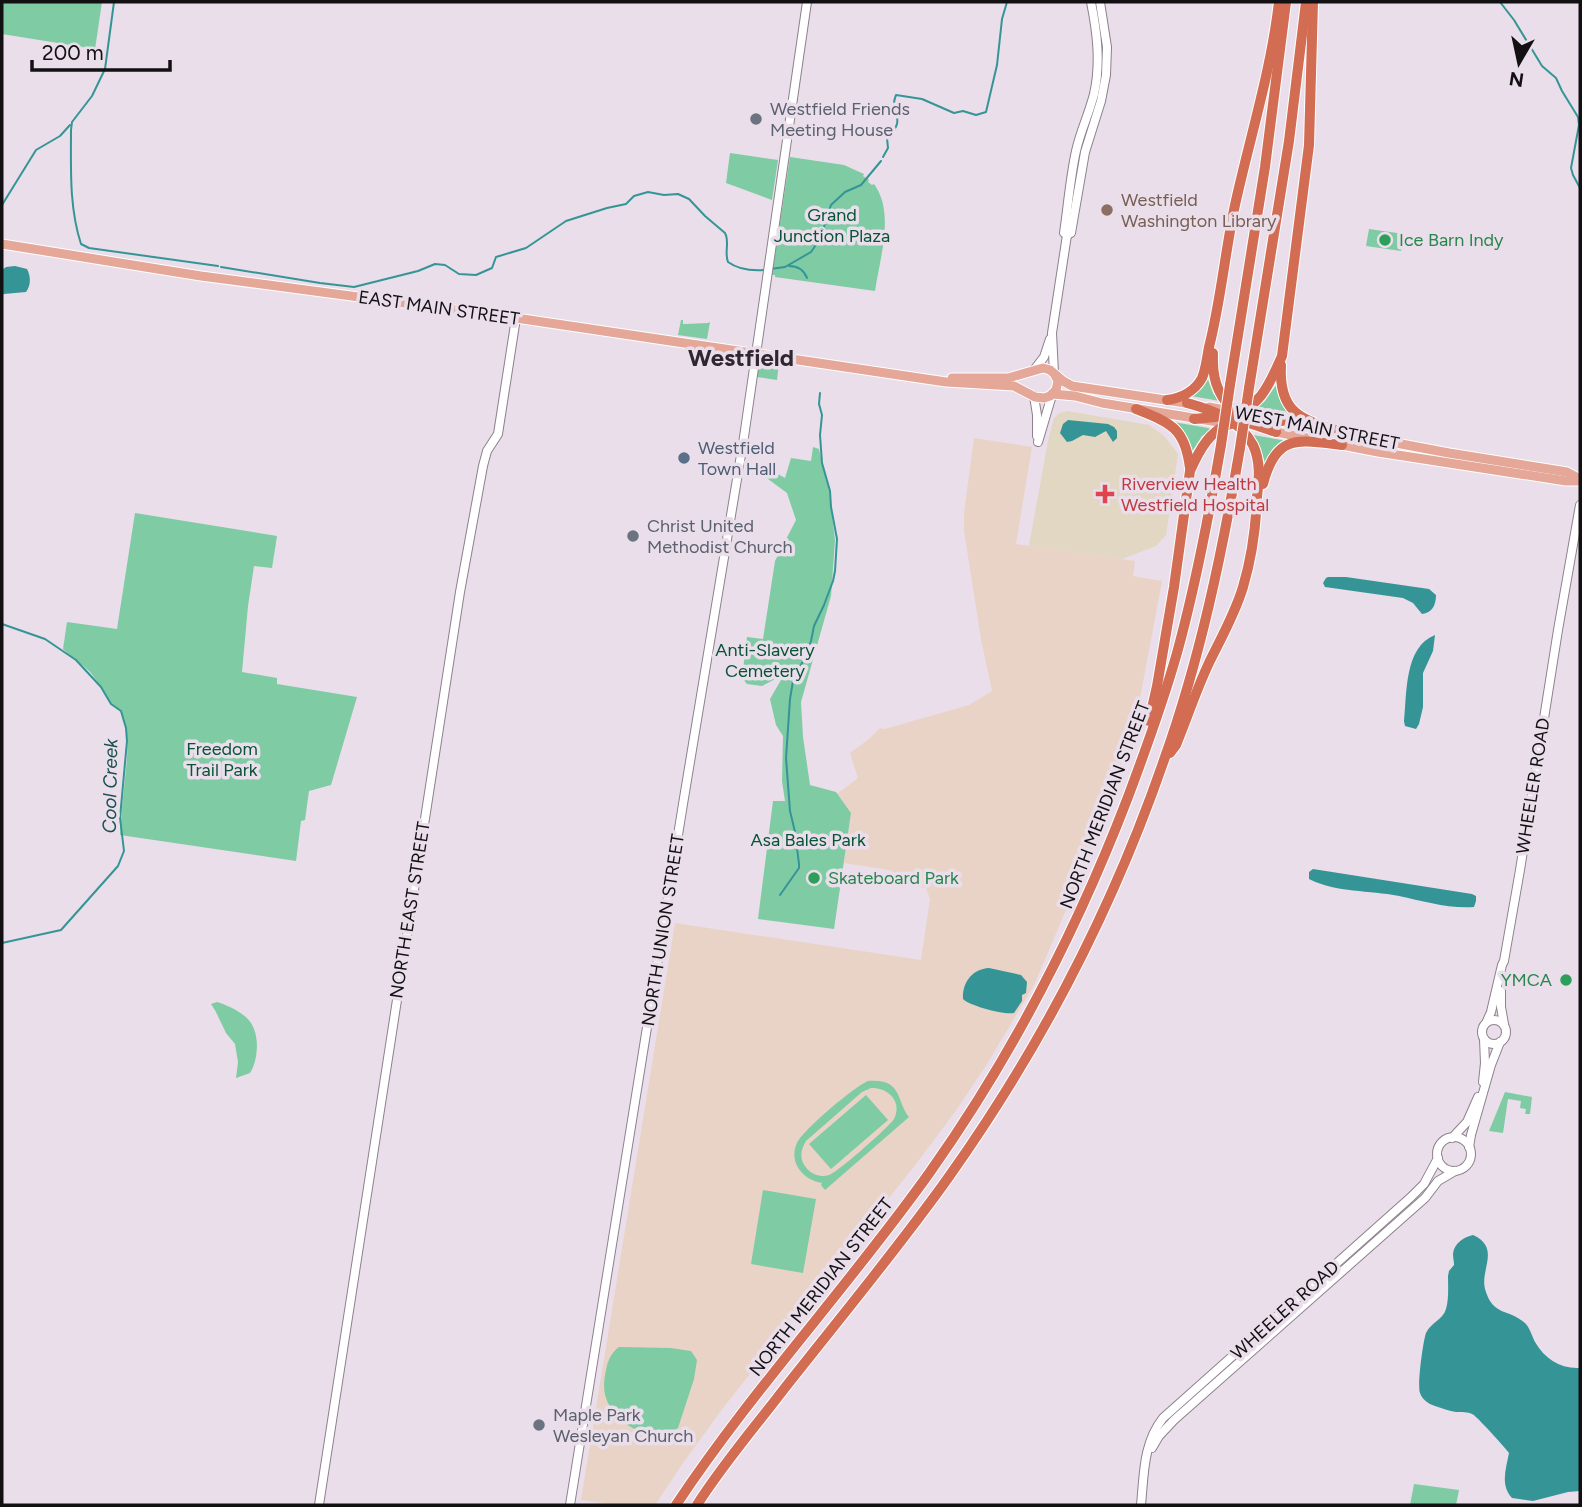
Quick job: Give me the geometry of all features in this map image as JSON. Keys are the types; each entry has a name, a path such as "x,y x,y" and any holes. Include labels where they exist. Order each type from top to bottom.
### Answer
{"highway":[{"path":"1167,400 1190,392 1202,378 1216,321 1235,206 1269,70 1279,2"},
{"name":"NORTH MERIDIAN STREET","path":"676,1505 719,1443 932,1169 1013,1041 1094,884 1144,754 1172,670 1191,596 1221,445 1265,167 1286,2"},
{"name":"NORTH MERIDIAN STREET","path":"697,1505 947,1179 1003,1094 1067,984 1121,870 1165,759 1192,670 1229,514 1289,141 1306,2"},
{"path":"1313,2 1309,145 1282,356 1281,386 1289,406 1299,416 1350,434"},
{"path":"1216,321 1214,379 1223,401 1254,448 1259,463 1257,508"},
{"path":"1144,754 1172,599 1190,471 1212,434 1266,390 1282,356"},
{"path":"1187,403 1276,432"},
{"path":"1136,409 1163,420 1178,432 1186,448 1190,471"},
{"path":"1194,419 1282,421"},
{"path":"1165,759 1176,745 1239,597 1246,574 1257,508 1272,458 1281,449 1296,442 1342,444"}],"main road":[{"name":"EAST MAIN STREET","path":"2,244 279,288 516,318 756,354"},
{"path":"756,354 967,385 1014,386 1042,398 1053,394 1075,396 1194,419"},
{"path":"923,379 1008,378 1043,368 1072,386 1187,403"},
{"path":"1033,395 1027,380 1034,370"},
{"path":"1053,394 1058,386 1055,374"},
{"name":"WEST MAIN STREET","path":"1282,421 1567,472 1580,480"},
{"name":"WEST MAIN STREET","path":"1276,432 1378,452 1566,481 1580,480"}],"street":[{"name":"NORTH UNION STREET","path":"570,1505 756,354 807,2"},
{"path":"1034,370 1044,357 1052,334 1067,235 1064,233 1074,158 1096,77 1097,40 1091,2"},
{"path":"1067,235 1071,233 1086,145 1105,84 1107,47 1100,2"},
{"name":"NORTH EAST STREET","path":"319,1505 460,592 485,454 498,434 516,318"},
{"path":"1052,334 1055,374"},
{"path":"1033,395 1038,442 1053,394"},
{"name":"WHEELER ROAD","path":"1487,1021 1504,961 1580,505"},
{"name":"WHEELER ROAD","path":"1503,1024 1500,997 1506,966 1504,961"},
{"path":"1452,1138 1463,1140 1469,1147 1471,1156 1468,1164 1461,1170 1444,1168 1438,1158 1440,1146 1467,1122 1480,1093 1485,1063 1483,1026 1487,1021 1496,1020 1503,1024 1506,1035 1500,1042 1492,1065 1469,1147"},
{"path":"1484,1039 1492,1044 1500,1042"},
{"name":"WHEELER ROAD","path":"1141,1505 1145,1458 1149,1443 1163,1418 1411,1197 1424,1184 1438,1158"},
{"name":"WHEELER ROAD","path":"1145,1468 1154,1443 1165,1428 1425,1198 1438,1181 1455,1171"}],"shaded area":[{"name":"Riverview Health Westfield Hospital","path":"1067,411 1149,425 1164,436 1178,454 1166,535 1156,546 1122,559 1029,546 1054,418"},
{"path":"974,438 1032,447 1016,544 1135,561 1133,576 1162,581 1141,693 1101,828 1034,985 987,1064 919,1160 723,1408 655,1505 616,1505 581,1500 675,923 921,960 930,899 926,888 908,885 889,870 844,863 851,813 837,794 858,778 850,753 880,728 885,729 969,705 992,691 964,531"}],"green space":[{"path":"2,2 102,2 95,49 2,34"},
{"path":"730,153 778,160 772,200 726,183"},
{"name":"Grand Junction Plaza","path":"790,157 844,165 864,174 868,182 874,184 884,208 885,222 875,291 772,275"},
{"name":"Ice Barn Indy","path":"1369,229 1404,234 1401,251 1366,246"},
{"path":"681,320 683,324 710,322 707,339 678,335"},
{"path":"760,360 779,363 777,380 757,377"},
{"path":"1207,377 1213,393 1220,401 1191,396"},
{"path":"1277,384 1294,416 1254,408 1264,402"},
{"path":"1173,422 1212,430 1202,436 1191,453"},
{"path":"1252,436 1287,441 1265,463 1260,447"},
{"name":"Asa Bales Park","path":"813,447 819,449 829,491 835,540 831,596 801,702 810,785 836,792 851,813 834,929 758,919 773,801 785,801 782,781 783,736 776,725 770,699 781,680 779,677 762,686 747,684 742,678 747,637 763,639 775,561 796,520 787,493 764,476 745,475 746,465 762,465 785,478 791,458 811,461"},
{"name":"Freedom Trail Park","path":"135,513 277,536 272,568 254,566 242,672 277,678 277,684 357,697 331,785 309,791 305,820 301,821 296,861 120,835 127,750 124,720 121,711 112,704 93,676 63,649 67,622 117,629"},
{"path":"217,1002 245,1016 256,1035 257,1048 253,1068 250,1073 236,1078 238,1062 235,1044 211,1004"},
{"path":"868,1081 879,1081 893,1087 909,1117 825,1190 822,1183 809,1178 799,1169 794,1157 797,1143 841,1099","holes":["877,1088 888,1093 895,1101 897,1107 894,1119 834,1172 822,1176 810,1171 801,1157 806,1141 862,1092"]},
{"path":"1505,1092 1532,1097 1530,1114 1525,1114 1526,1109 1520,1108 1521,1101 1508,1099 1503,1133 1489,1131"},
{"path":"866,1095 888,1120 831,1169 809,1144"},
{"path":"763,1190 816,1199 803,1273 751,1264"},
{"path":"619,1347 691,1351 697,1360 694,1379 678,1428 668,1433 646,1433 626,1424 611,1408 605,1395 605,1377 610,1357"},
{"path":"1414,1484 1459,1490 1456,1505 1410,1505"}],"water":[{"path":"15,266 27,269 30,281 28,290 2,295 2,270"},
{"path":"1068,420 1108,424 1117,431 1117,438 1113,442 1106,431 1095,437 1083,435 1067,442 1060,433 1063,424"},
{"path":"1328,577 1346,577 1429,589 1436,595 1435,602 1431,610 1422,614 1413,603 1403,598 1325,587 1323,583"},
{"path":"1435,635 1433,651 1423,673 1423,707 1416,729 1405,726 1404,721 1409,672 1418,650 1425,641"},
{"path":"1313,869 1472,894 1476,896 1476,901 1474,907 1455,907 1388,894 1342,889 1309,879 1309,872"},
{"path":"989,968 1021,975 1027,982 1026,993 1022,995 1022,1001 1014,1013 987,1009 963,999 969,978 978,971"},
{"path":"1473,1235 1486,1246 1488,1253 1484,1281 1492,1304 1525,1323 1548,1358 1566,1367 1580,1368 1580,1491 1533,1501 1512,1498 1505,1482 1509,1453 1503,1446 1472,1414 1453,1412 1432,1405 1420,1393 1426,1333 1446,1309 1448,1276 1454,1265 1455,1247 1466,1237"}],"waterway":[{"path":"114,2 105,69 92,96 72,122 74,216 81,244 89,248 218,266"},
{"path":"883,157 888,148 887,138 897,125 894,106 896,95 922,99 954,113 963,111 976,115 986,112 1007,2"},
{"path":"1500,2 1542,66 1556,78 1578,117 1571,168 1580,188"},
{"name":"Cool Creek","path":"2,205 36,150 60,136 70,125"},
{"path":"770,269 785,267 811,252 820,239 831,205 845,192 861,185 881,161"},
{"path":"221,267 354,287 435,264 445,265 459,274 476,275 492,268 496,257 526,248 566,221 626,204 634,196 648,192 678,194 689,199 725,233 728,262 746,269 765,270"},
{"path":"789,266 800,269 807,278"},
{"path":"780,895 799,868 790,811 786,758 793,681 811,641 835,571 837,539 830,491 822,463 820,393"},
{"name":"Cool Creek","path":"2,624 45,639 76,660 101,687 111,704 121,711 127,741 120,818 124,851 118,866 61,930 2,943"}],"place":[{"name":"Westfield Friends Meeting House","path":"756,119"},
{"name":"Westfield Washington Library","path":"1107,210"},
{"name":"Ice Barn Indy","path":"1385,240"},
{"name":"Westfield Town Hall","path":"684,458"},
{"name":"Riverview Health Westfield Hospital","path":"1105,494"},
{"name":"Christ United Methodist Church","path":"633,536"},
{"name":"Skateboard Park","path":"814,878"},
{"name":"YMCA","path":"1566,980"},
{"name":"Maple Park Wesleyan Church","path":"539,1425"}],"district":[{"name":"Westfield","path":"741,357"}],"park label":[{"name":"Anti-Slavery Cemetery","path":"765,660"}]}
